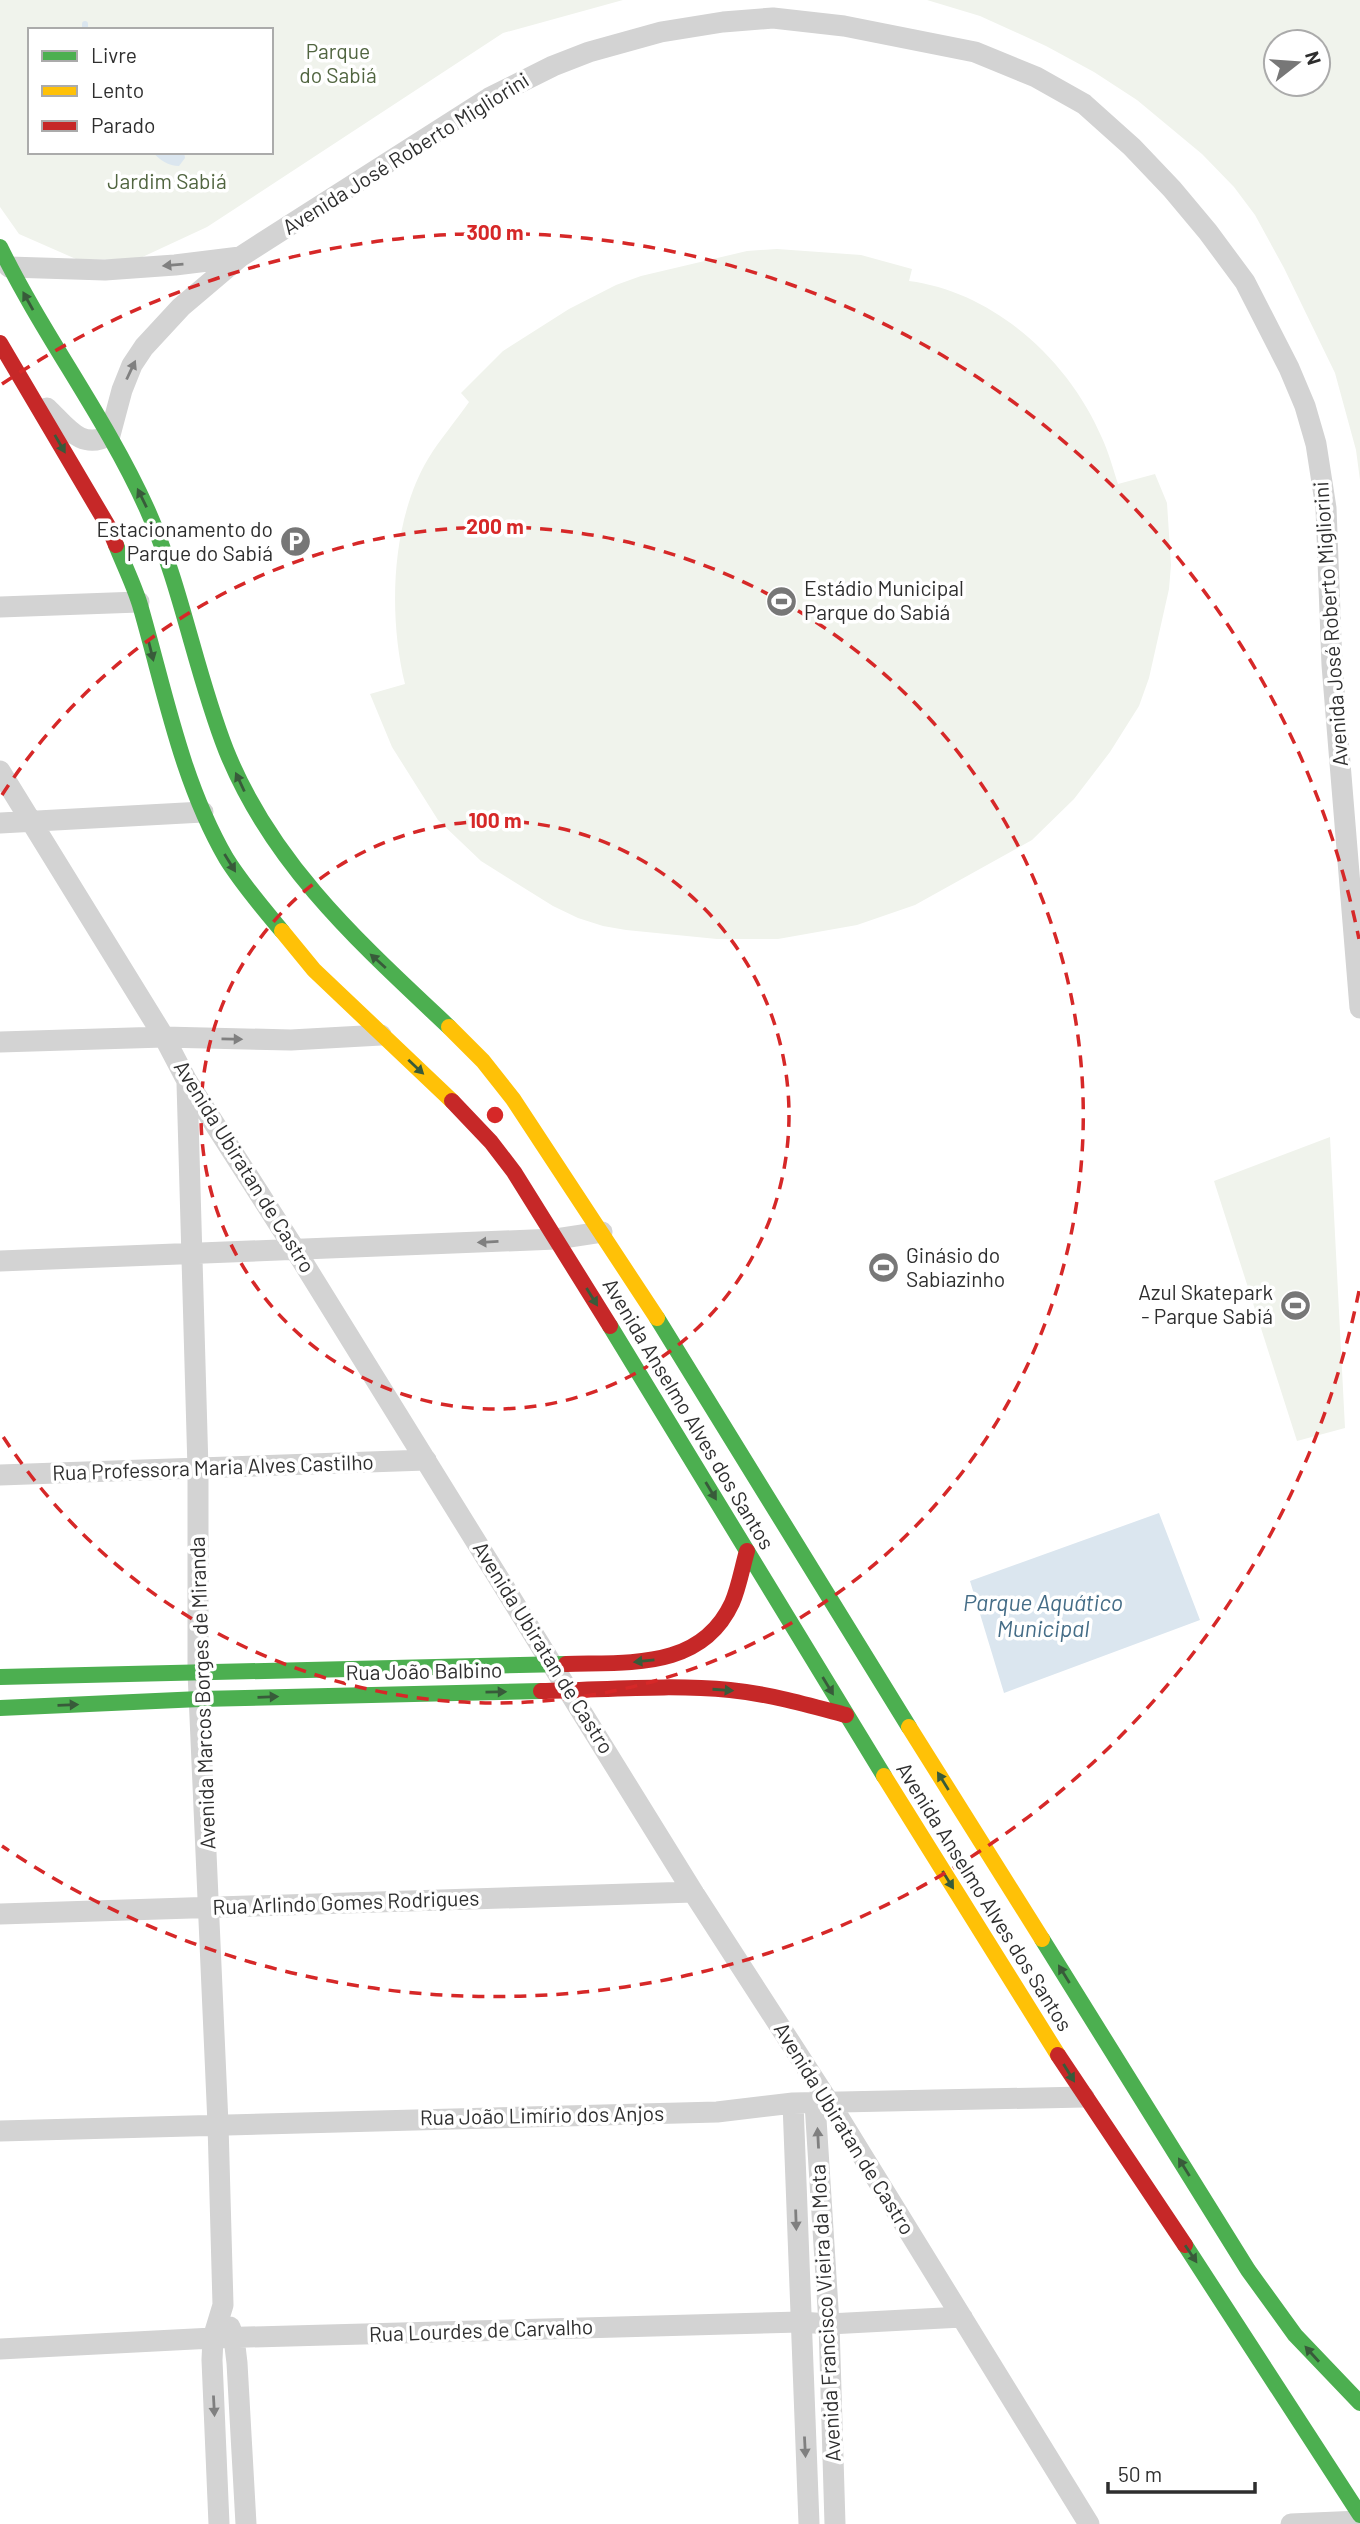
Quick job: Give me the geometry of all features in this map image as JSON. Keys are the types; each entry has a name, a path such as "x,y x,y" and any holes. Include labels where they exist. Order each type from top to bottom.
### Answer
{"main road":[{"name":"Avenida Anselmo Alves dos Santos","path":"0,247 44,330 110,435 145,503 164,548 219,729 239,781 260,820 314,895 365,949 429,1007 500,1081 602,1232 1248,2270 1295,2335 1360,2403"},
{"name":"Avenida Anselmo Alves dos Santos","path":"0,343 108,526 139,602 177,743 203,812 227,859 281,932 314,970 448,1097 491,1142 514,1172 846,1716 1084,2096 1216,2290 1360,2515"},
{"name":"Rua João Balbino","path":"0,1677 649,1661 675,1656 700,1644 724,1619 732,1602 747,1551"},
{"name":"Rua João Balbino","path":"0,1708 200,1699 684,1688 766,1695 846,1716"},
{"path":"1216,2290 1227,2274 1248,2270"}],"street":[{"name":"Avenida José Roberto Migliorini","path":"110,435 122,390 132,365 144,347 181,307 240,257 489,98 589,52 661,32 723,22 773,18 844,26 975,52 1036,77 1084,104 1172,188 1245,282 1289,368 1305,406 1316,444 1326,508 1332,665 1360,1007"},
{"name":"Avenida José Roberto Migliorini","path":"9,267 105,270 240,257"},
{"path":"33,395 78,437 94,442 110,435"},
{"path":"0,607 139,602"},
{"name":"Avenida Ubiratan de Castro","path":"0,771 164,1037 187,1081 554,1664 822,2103 962,2317 1089,2524"},
{"path":"0,823 203,812"},
{"path":"0,1042 164,1037 292,1040 382,1035"},
{"name":"Avenida Marcos Borges de Miranda","path":"187,1081 198,1469 198,1672 219,2124 223,2305 234,2338 246,2524"},
{"path":"0,1261 556,1239 602,1232"},
{"name":"Rua Professora Maria Alves Castilho","path":"0,1475 426,1460"},
{"name":"Rua Arlindo Gomes Rodrigues","path":"0,1914 692,1892"},
{"name":"Rua João Limírio dos Anjos","path":"0,2131 717,2112 793,2103 1084,2096"},
{"name":"Avenida Francisco Vieira da Mota","path":"793,2103 809,2524"},
{"name":"Avenida Francisco Vieira da Mota","path":"822,2103 835,2524"},
{"name":"Avenida Marcos Borges de Miranda","path":"219,2524 212,2360 213,2338 223,2305"},
{"name":"Rua Lourdes de Carvalho","path":"0,2349 213,2338 800,2322 829,2324 962,2317"},
{"path":"1291,2524 1360,2521"}],"green space":[{"name":"Parque do Sabiá","path":"0,0 623,0 503,33 207,227 136,260 76,259 19,234 0,207"},
{"path":"927,0 1360,0 1360,480 1356,450 1335,373 1255,215 1234,187 1202,154 1137,100 1094,72 1046,46 980,16"},
{"name":"Estádio Municipal Parque do Sabiá","path":"777,249 861,255 912,269 909,281 970,299 999,315 1025,334 1070,382 1088,409 1102,438 1118,484 1155,474 1167,503 1171,565 1169,589 1149,678 1139,706 1110,752 1074,799 1032,840 915,905 857,925 778,939 717,939 603,926 553,906 481,861 438,820 392,747 370,694 405,684 396,628 395,599 396,569 406,511 428,459 469,402 461,393 503,351 569,309 616,285 641,276 747,251"},
{"name":"Azul Skatepark - Parque Sabiá","path":"1330,1137 1345,1428 1297,1441 1214,1181"}],"water":[{"path":"155,154 184,154 185,158 179,166 175,166"},
{"name":"Parque Aquático Municipal","path":"1159,1513 1200,1620 1004,1693 970,1581"}],"traffic: fast":[{"path":"0,247 113,442 147,509 170,568 215,720 245,792 268,830 322,900 383,965 449,1027"},
{"path":"116,545 140,605 197,798 226,858 282,931"},
{"path":"657,1318 909,1727"},
{"path":"610,1326 884,1776"},
{"path":"0,1677 566,1664"},
{"path":"0,1708 200,1699 541,1691"},
{"path":"1042,1939 1248,2270 1295,2335 1360,2403"},
{"path":"1185,2245 1360,2515"}],"traffic: slow":[{"path":"282,931 314,970 452,1101"},
{"path":"449,1027 483,1061 513,1099 657,1318"},
{"path":"909,1727 1042,1939"},
{"path":"884,1776 1058,2055"}],"traffic: jam":[{"path":"0,343 108,526 116,545"},
{"path":"452,1101 491,1142 514,1172 610,1326"},
{"path":"566,1664 661,1658 702,1641 719,1625 732,1603 747,1551"},
{"path":"541,1691 707,1688 774,1697 846,1715"},
{"path":"1058,2055 1185,2245"}],"place":[{"name":"Estacionamento do Parque do Sabiá","path":"296,542"},
{"name":"Estádio Municipal Parque do Sabiá","path":"781,601"},
{"name":"Ginásio do Sabiazinho","path":"883,1268"},
{"name":"Azul Skatepark - Parque Sabiá","path":"1296,1305"}],"park label":[{"name":"Jardim Sabiá","path":"167,182"}]}
